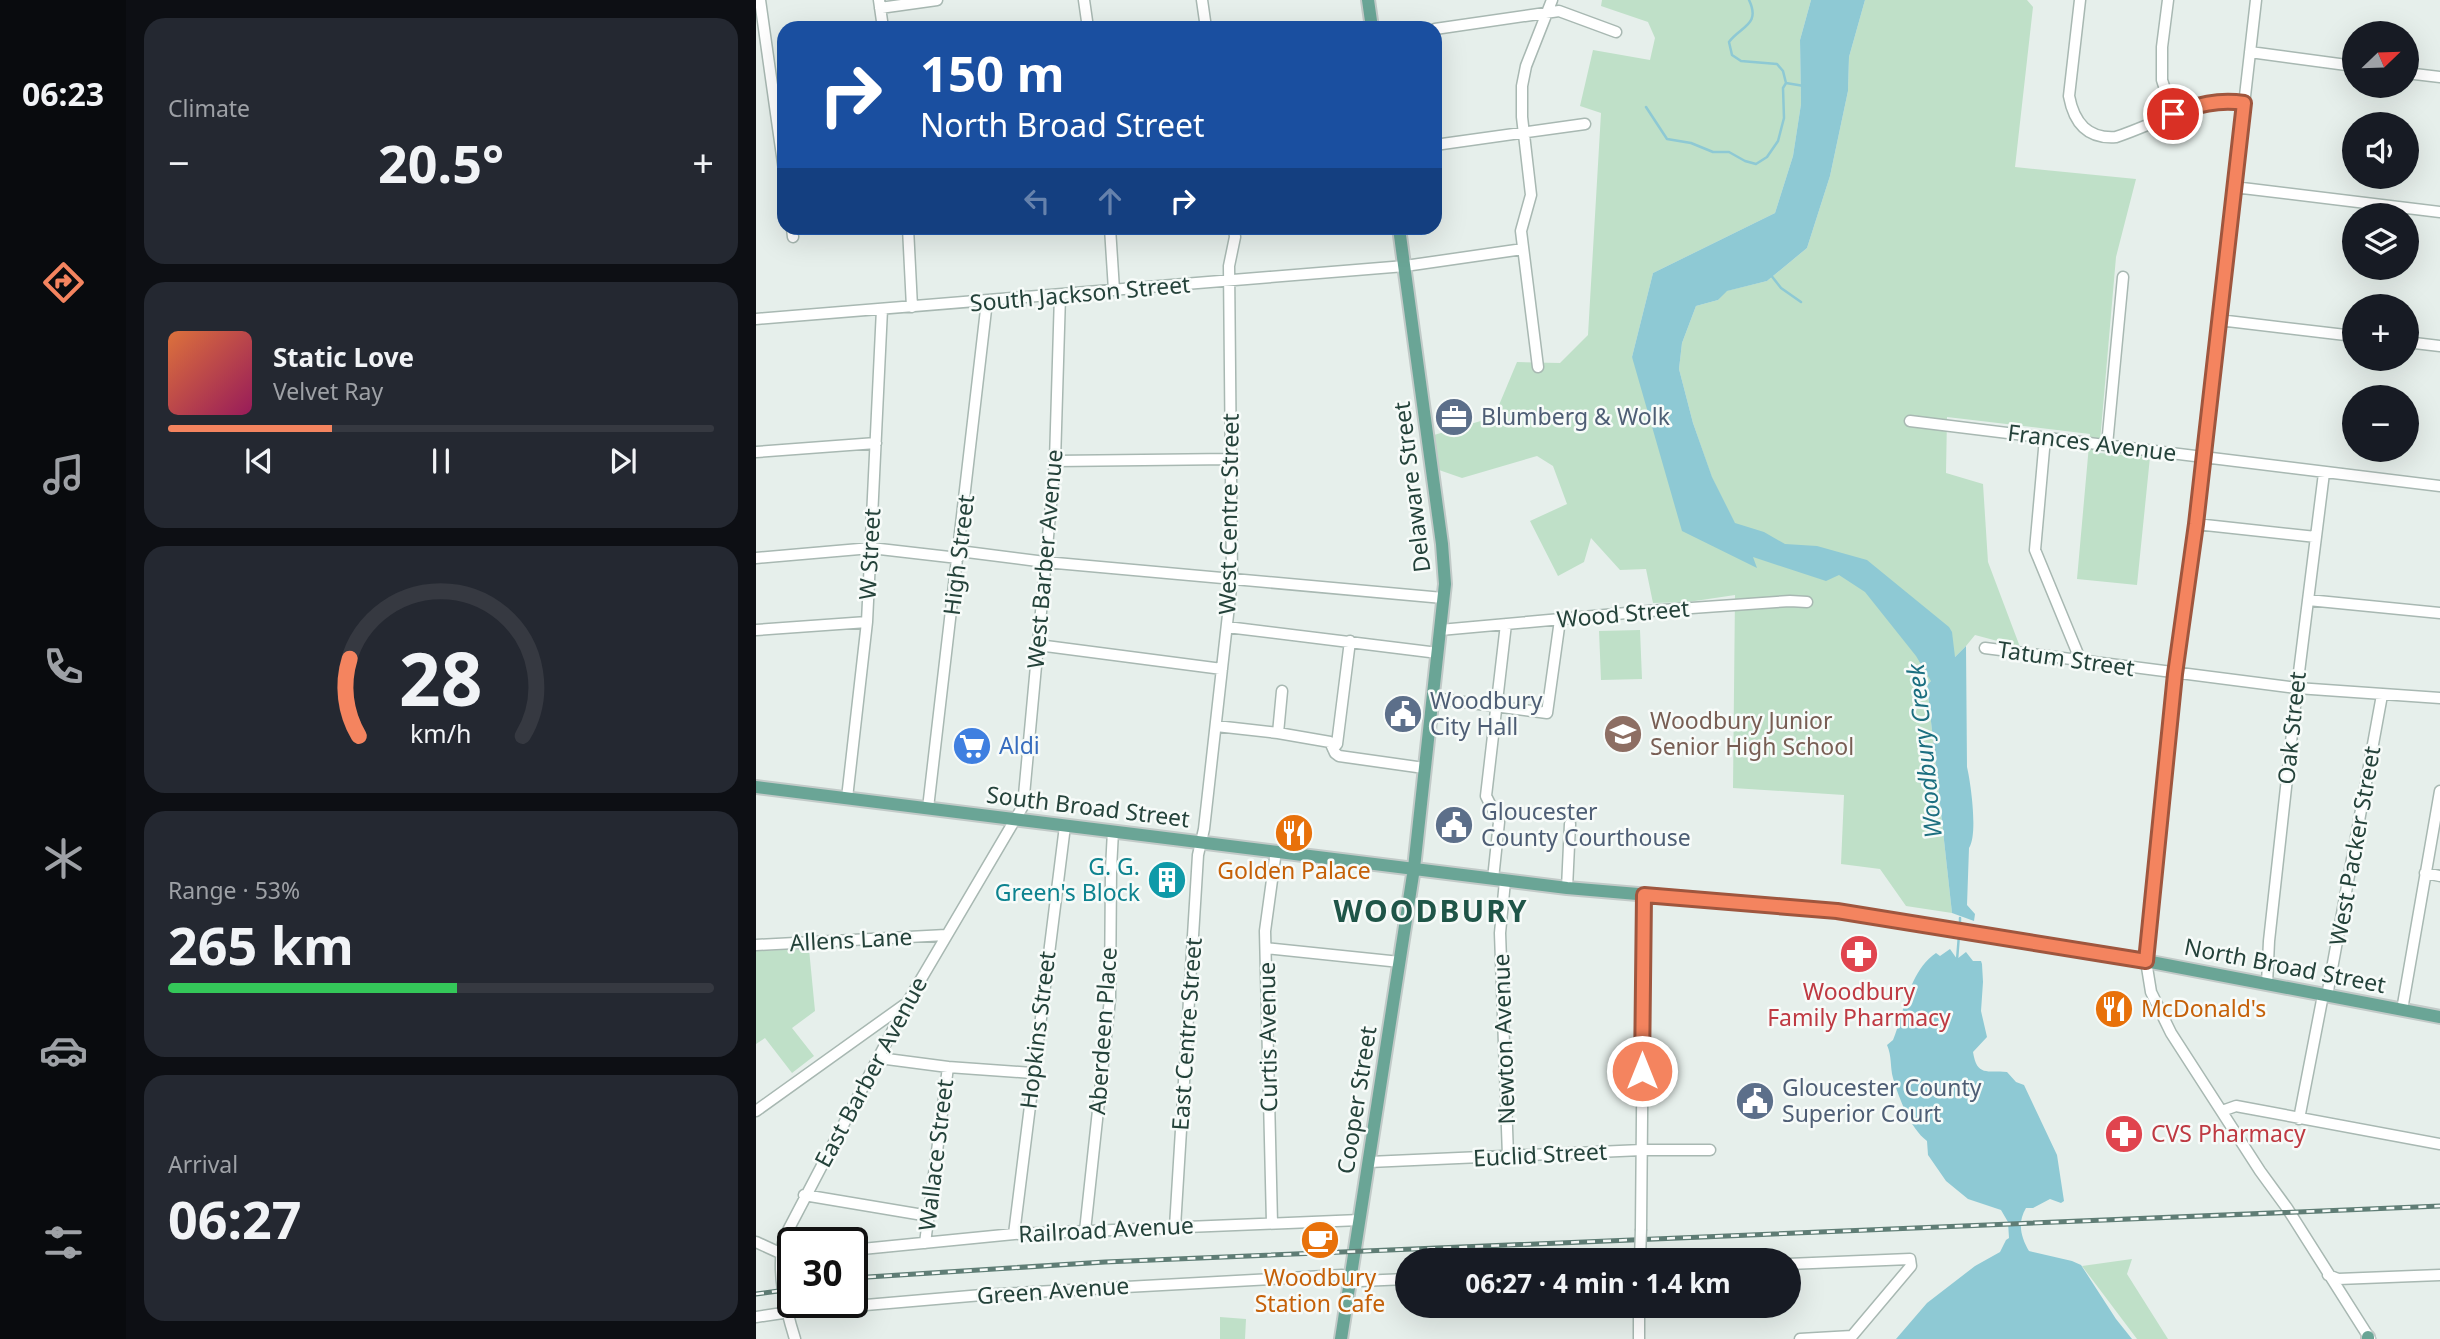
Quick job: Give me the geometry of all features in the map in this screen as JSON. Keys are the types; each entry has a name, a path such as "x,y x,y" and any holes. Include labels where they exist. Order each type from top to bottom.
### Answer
{"main road":[{"path":"1368,0 1371,21"},
{"name":"Delaware Street","path":"1400,235 1444,563 1438,653 1414,868"},
{"name":"South Broad Street","path":"756,787 1414,868"},
{"name":"North Broad Street","path":"1414,868 1567,888 1816,908 2146,961 2440,1017"},
{"name":"Cooper Street","path":"1341,1339 1414,868"}],"street":[{"path":"760,0 777,103"},
{"path":"879,4 937,0"},
{"path":"1084,0 1087,21"},
{"path":"1202,0 1205,21"},
{"path":"1538,367 1522,249 1521,231 1531,195 1522,86 1526,66 1552,0"},
{"path":"2080,0 2069,96 2072,111 2081,126 2092,135 2116,137 2210,102 2226,100 2244,103"},
{"path":"2168,0 2162,47 2162,80 2173,114"},
{"path":"2256,0 2196,524 2175,674 2146,961 2147,975 2157,1008 2369,1338"},
{"path":"1442,28 1559,11 1616,32"},
{"path":"2250,52 2342,64"},
{"path":"2419,74 2440,77"},
{"path":"1442,144 1585,124"},
{"path":"2234,187 2440,212"},
{"path":"908,235 912,307"},
{"path":"1110,235 1114,290"},
{"name":"West Centre Street","path":"1201,842 1233,579 1228,282 1233,235"},
{"name":"South Jackson Street","path":"756,319 1405,266 1522,249"},
{"path":"2107,445 2123,277"},
{"name":"West Barber Avenue","path":"1016,820 1023,806 1055,461 1060,295"},
{"name":"High Street","path":"928,808 987,301"},
{"name":"W Street","path":"847,798 867,622 882,309"},
{"path":"2219,320 2342,335"},
{"path":"2419,343 2440,345"},
{"name":"Frances Avenue","path":"1910,421 2440,486"},
{"path":"2045,438 2035,550 2080,659"},
{"path":"756,452 876,443"},
{"path":"1055,461 1231,458"},
{"name":"Oak Street","path":"2267,984 2269,942 2297,688 2324,473"},
{"path":"2196,524 2316,537"},
{"path":"756,558 871,548 1443,598"},
{"path":"2308,600 2440,613"},
{"name":"Wood Street","path":"1440,630 1790,601 1807,603"},
{"path":"1433,698 1547,713 1560,620"},
{"path":"756,630 867,622"},
{"name":"Newton Avenue","path":"1506,624 1486,796 1499,822 1508,1156"},
{"path":"1227,627 1438,653"},
{"path":"1333,749 1336,744 1350,641"},
{"path":"1038,645 1222,669"},
{"name":"Tatum Street","path":"1985,648 2297,688 2440,697"},
{"path":"1278,733 1282,691"},
{"name":"West Packer Street","path":"2299,1119 2382,695"},
{"path":"1216,726 1331,742 1339,756 1424,768"},
{"path":"2402,1010 2440,791"},
{"name":"East Barber Avenue","path":"789,1227 907,1003 1016,820"},
{"path":"1567,888 1570,824"},
{"name":"Hopkins Street","path":"1014,1234 1065,825"},
{"name":"Aberdeen Place","path":"1084,1231 1110,999 1114,831"},
{"name":"East Centre Street","path":"1175,1227 1197,868 1201,842"},
{"name":"Curtis Avenue","path":"1272,1223 1265,930 1276,851"},
{"path":"2425,873 2440,876"},
{"path":"1640,1248 1644,895"},
{"name":"Allens Lane","path":"756,944 946,935"},
{"path":"1266,948 1400,962"},
{"path":"756,1111 907,1003"},
{"path":"879,1058 948,1067 1032,1073"},
{"name":"Wallace Street","path":"925,1243 948,1067"},
{"path":"2221,1111 2236,1106 2440,1144"},
{"name":"Euclid Street","path":"1370,1161 1642,1150 1710,1150"},
{"path":"804,1195 929,1216"},
{"name":"Railroad Avenue","path":"868,1248 1014,1234 1360,1220"},
{"path":"756,1242 777,1252"},
{"path":"1800,1339 1852,1336 1911,1266 1910,1259 1801,1263"},
{"path":"2328,1274 2338,1279 2440,1275"},
{"name":"Green Avenue","path":"868,1305 1055,1290 1342,1275 1360,1281 1395,1280"},
{"name":"Green Avenue","path":"756,1317 777,1314"},
{"name":"East Barber Avenue","path":"789,1318 795,1339"},
{"path":"1639,1318 1639,1339"}],"green space":[{"path":"1602,0 1811,0 1800,40 1801,104 1793,156 1775,213 1653,273 1632,357 1756,567 1712,478 1693,423 1679,369 1682,343 1696,306 1718,300 1726,291 1767,281 1807,248 1830,176 1848,91 1849,57 1865,0 2027,0 2033,7 2015,167 2136,179 2116,257 2099,453 2150,457 2137,585 2077,579 2090,434 1947,417 1946,473 1983,484 1988,562 2020,647 1975,635 1927,685 1952,913 1906,906 1880,869 1841,864 1844,795 1733,788 1735,595 1688,602 1653,603 1646,569 1620,570 1591,538 1584,562 1558,576 1530,521 1567,504 1553,466 1537,456 1462,478 1439,470 1434,435 1494,417 1517,362 1560,363 1588,335 1601,113 1580,106 1593,50 1650,60 1655,38 1648,22 1601,6"},
{"path":"1640,630 1642,679 1601,680 1599,631"},
{"path":"809,949 815,1011 792,1028 814,1056 792,1073 765,1038 756,1044 756,951"},
{"path":"2132,1259 2127,1274 2168,1339 2137,1339 2082,1266"},
{"path":"1220,1317 1246,1319 1245,1339 1220,1339"}],"water":[{"path":"1811,0 1865,0 1849,57 1848,91 1830,176 1807,248 1767,281 1727,291 1718,300 1696,306 1682,343 1679,369 1693,423 1712,477 1735,523 1764,532 1785,544 1817,546 1867,560 1949,627 1955,657 1966,646 1967,767 1973,821 1967,905 1975,914 1974,921 1952,913 1927,685 1931,681 1916,656 1865,592 1839,575 1826,581 1753,557 1757,568 1682,531 1632,357 1653,273 1775,213 1793,156 1801,104 1800,40"},
{"path":"1950,949 1957,959 1966,952 1973,961 1981,961 1982,964 1981,1011 1987,1037 1973,1052 1977,1065 1984,1071 2007,1072 2016,1082 2024,1085 2057,1155 2064,1201 2061,1203 2050,1199 2033,1208 2026,1208 2021,1225 2026,1246 2029,1251 2081,1265 2132,1339 1896,1339 1927,1303 1975,1266 2000,1252 2009,1238 2008,1222 2001,1210 1968,1199 1946,1181 1928,1155 1927,1141 1906,1112 1892,1074 1887,1045 1893,1040 1913,981 1919,970 1936,953 1940,956"}],"waterway":[{"path":"1646,107 1667,139 1691,143 1713,152 1729,152 1756,164 1767,157 1778,141 1784,118 1783,88 1786,83 1783,71 1777,64 1741,61 1732,55 1729,42 1748,24 1753,15 1749,0"},
{"path":"1786,83 1804,86"},
{"path":"1770,274 1781,288 1801,302"},
{"name":"Woodbury Creek","path":"1960,918 1960,925"},
{"name":"Woodbury Creek","path":"1957,960 1959,935"}],"railway":[{"path":"868,1277 1105,1262 2440,1206"},
{"path":"756,1294 777,1291"}],"place":[{"name":"Blumberg & Wolk","path":"1454,417"},
{"name":"Woodbury City Hall","path":"1403,714"},
{"name":"Woodbury Junior Senior High School","path":"1623,734"},
{"name":"Aldi","path":"972,746"},
{"name":"Gloucester County Courthouse","path":"1454,825"},
{"name":"Golden Palace","path":"1294,833"},
{"name":"G. G. Green's Block","path":"1167,880"},
{"name":"Woodbury Family Pharmacy","path":"1859,954"},
{"name":"McDonald's","path":"2114,1009"},
{"name":"Gloucester County Superior Court","path":"1755,1101"},
{"name":"CVS Pharmacy","path":"2124,1134"},
{"name":"Woodbury Station Cafe","path":"1320,1240"}],"district":[{"name":"WOODBURY","path":"1431,912"}],"route":[{"path":"1642,1071 1644,895 1816,908 2146,961 2175,674 2196,524 2244,103 2226,100 2210,102 2173,114"}]}
